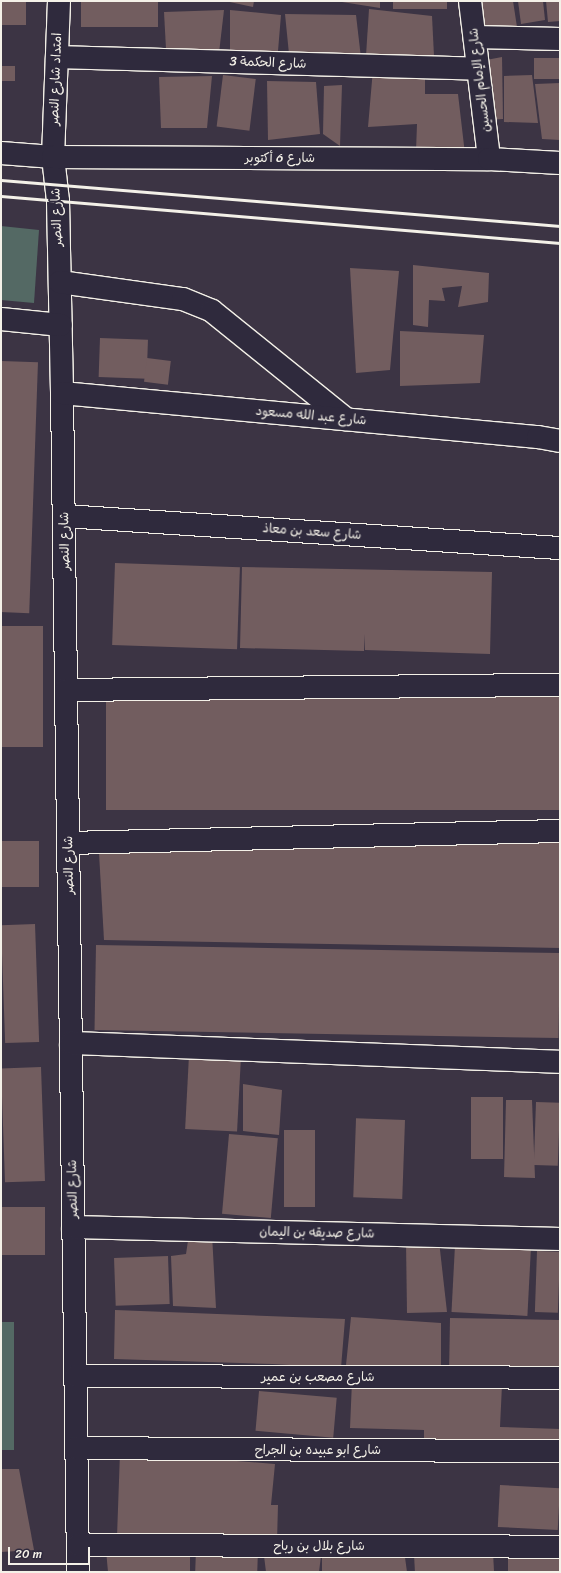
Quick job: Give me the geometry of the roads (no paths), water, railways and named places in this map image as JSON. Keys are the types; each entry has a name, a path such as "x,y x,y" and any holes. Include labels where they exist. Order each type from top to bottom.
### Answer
{"street":[{"name":"امتداد شارع النصر","path":"53,157 60,1"},
{"name":"شارع الإمام الحسين","path":"470,1 489,159"},
{"path":"475,37 560,39"},
{"name":"شارع الحكمة 3","path":"57,57 478,69"},
{"name":"شارع 6 أكتوبر","path":"1,153 53,157 489,159 560,163"},
{"name":"شارع النصر","path":"53,157 58,200 61,324 78,1572"},
{"path":"60,282 183,299 212,311 346,419"},
{"path":"1,319 61,324"},
{"name":"شارع عبد الله مسعود","path":"62,393 560,440"},
{"name":"شارع سعد بن معاذ","path":"64,516 560,548"},
{"path":"66,690 560,685"},
{"path":"68,843 560,831"},
{"path":"71,1043 560,1062"},
{"name":"شارع صديقه بن اليمان","path":"74,1227 560,1239"},
{"name":"شارع مصعب بن عمير","path":"76,1376 560,1378"},
{"name":"شارع ابو عبيده بن الجراح","path":"76,1448 560,1451"},
{"name":"شارع بلال بن رباح","path":"78,1545 560,1547"}],"railway":[{"path":"1,180 560,226"},
{"path":"1,196 560,243"}]}
